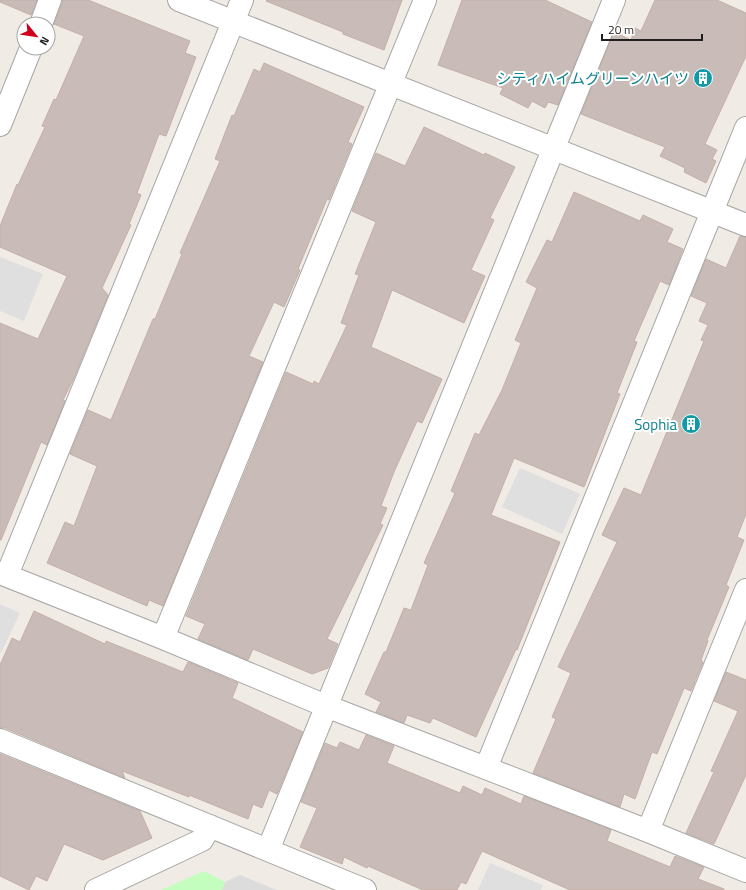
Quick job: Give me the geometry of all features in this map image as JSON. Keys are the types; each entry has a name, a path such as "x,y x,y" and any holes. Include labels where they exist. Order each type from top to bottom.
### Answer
{"street":[{"path":"44,16 50,0"},
{"path":"179,0 746,226"},
{"path":"242,0 3,574 163,638 326,706 648,831 746,871"},
{"path":"163,638 425,0"},
{"path":"268,850 614,0"},
{"path":"0,125 28,56"},
{"path":"486,768 746,128"},
{"path":"648,831 746,590"},
{"path":"0,740 365,890"},
{"path":"96,890 202,840 210,826"}],"shaded area":[{"path":"0,257 43,274 24,321 0,311"},
{"path":"520,468 580,494 562,534 502,507"},
{"path":"0,604 20,613 1,653 0,653"},
{"path":"490,863 543,885 541,890 478,890"},
{"path":"240,875 277,890 222,890 225,882"}],"green space":[{"path":"204,871 225,882 222,890 161,890"}],"building":[{"path":"0,0 37,0 31,15 0,2"},
{"path":"62,0 88,0 190,41 185,53 196,57 166,136 159,134 137,193 141,195 129,224 131,225 102,288 108,295 73,380 63,400 65,401 47,445 41,442 0,540 0,323 38,339 67,276 0,247 0,226 17,184 18,185 45,127 42,126 54,99 56,100 84,36 56,25 56,19 62,4"},
{"path":"402,0 384,50 266,1"},
{"path":"462,0 545,0 592,22 558,105 548,102 545,108 532,101 528,108 500,94 503,88 438,65"},
{"path":"655,0 717,0 746,13 746,56 705,144 717,150 712,159 716,161 706,183 684,172 685,168 660,156 665,147 581,114 614,32 631,40 635,28 641,31"},
{"path":"264,63 364,107 348,142 352,144 329,200 327,199 284,307 274,302 249,356 263,362 163,606 149,600 147,606 47,563 65,522 74,526 97,466 70,454 88,410 111,420 153,319 155,319 182,254 180,253 220,161 215,159 232,115 234,116 254,69 260,72"},
{"path":"424,127 484,155 485,153 515,167 490,218 494,220 471,270 485,276 464,323 392,290 371,347 442,379 422,423 417,421 394,472 381,506 387,508 380,524 383,525 327,639 338,644 328,668 312,674 253,649 248,660 198,639 205,624 186,616 286,372 313,384 314,381 319,384 347,325 341,323 359,275 355,274 376,222 352,211 376,153 405,166"},
{"path":"574,192 640,221 643,215 673,229 667,242 683,249 669,285 660,281 634,341 637,342 617,393 620,394 584,487 514,458 491,515 560,542 517,650 516,649 476,737 433,718 430,723 407,715 404,723 376,712 381,702 365,694 384,652 386,652 404,608 411,610 428,565 424,563 455,493 451,491 475,433 479,435 502,390 521,343 515,340 537,288 526,282 547,240 552,242"},
{"path":"740,236 746,237 746,514 737,537 744,540 726,585 729,587 707,640 708,641 701,660 703,662 691,691 684,688 657,754 652,752 635,799 624,794 620,807 533,773 556,719 552,717 571,673 558,667 617,542 602,535 624,488 641,495 704,341 701,340 708,325 699,321 707,303 691,296 706,259 726,268"},
{"path":"34,611 105,644 106,641 183,672 188,662 238,683 232,698 303,732 277,794 269,790 262,808 253,804 248,819 189,795 189,797 122,771 125,778 5,728 0,728 0,665 12,638 20,642"},
{"path":"726,672 746,680 746,775 714,844 686,833 714,772 711,771 738,711 714,701"},
{"path":"366,735 394,746 387,763 460,793 463,786 482,795 485,788 521,804 524,796 611,830 607,841 670,867 675,856 704,867 698,879 724,890 570,890 482,851 466,884 461,882 457,890 423,890 368,866 367,868 344,857 342,864 300,847 317,808 301,802 325,743 337,748 340,742 359,750"},
{"path":"0,754 140,811 152,838 103,860 64,844 47,881 36,876 29,890 0,876"}],"place":[{"name":"シティハイムグリーンハイツ","path":"703,78"},
{"name":"Sophia","path":"691,424"}]}
